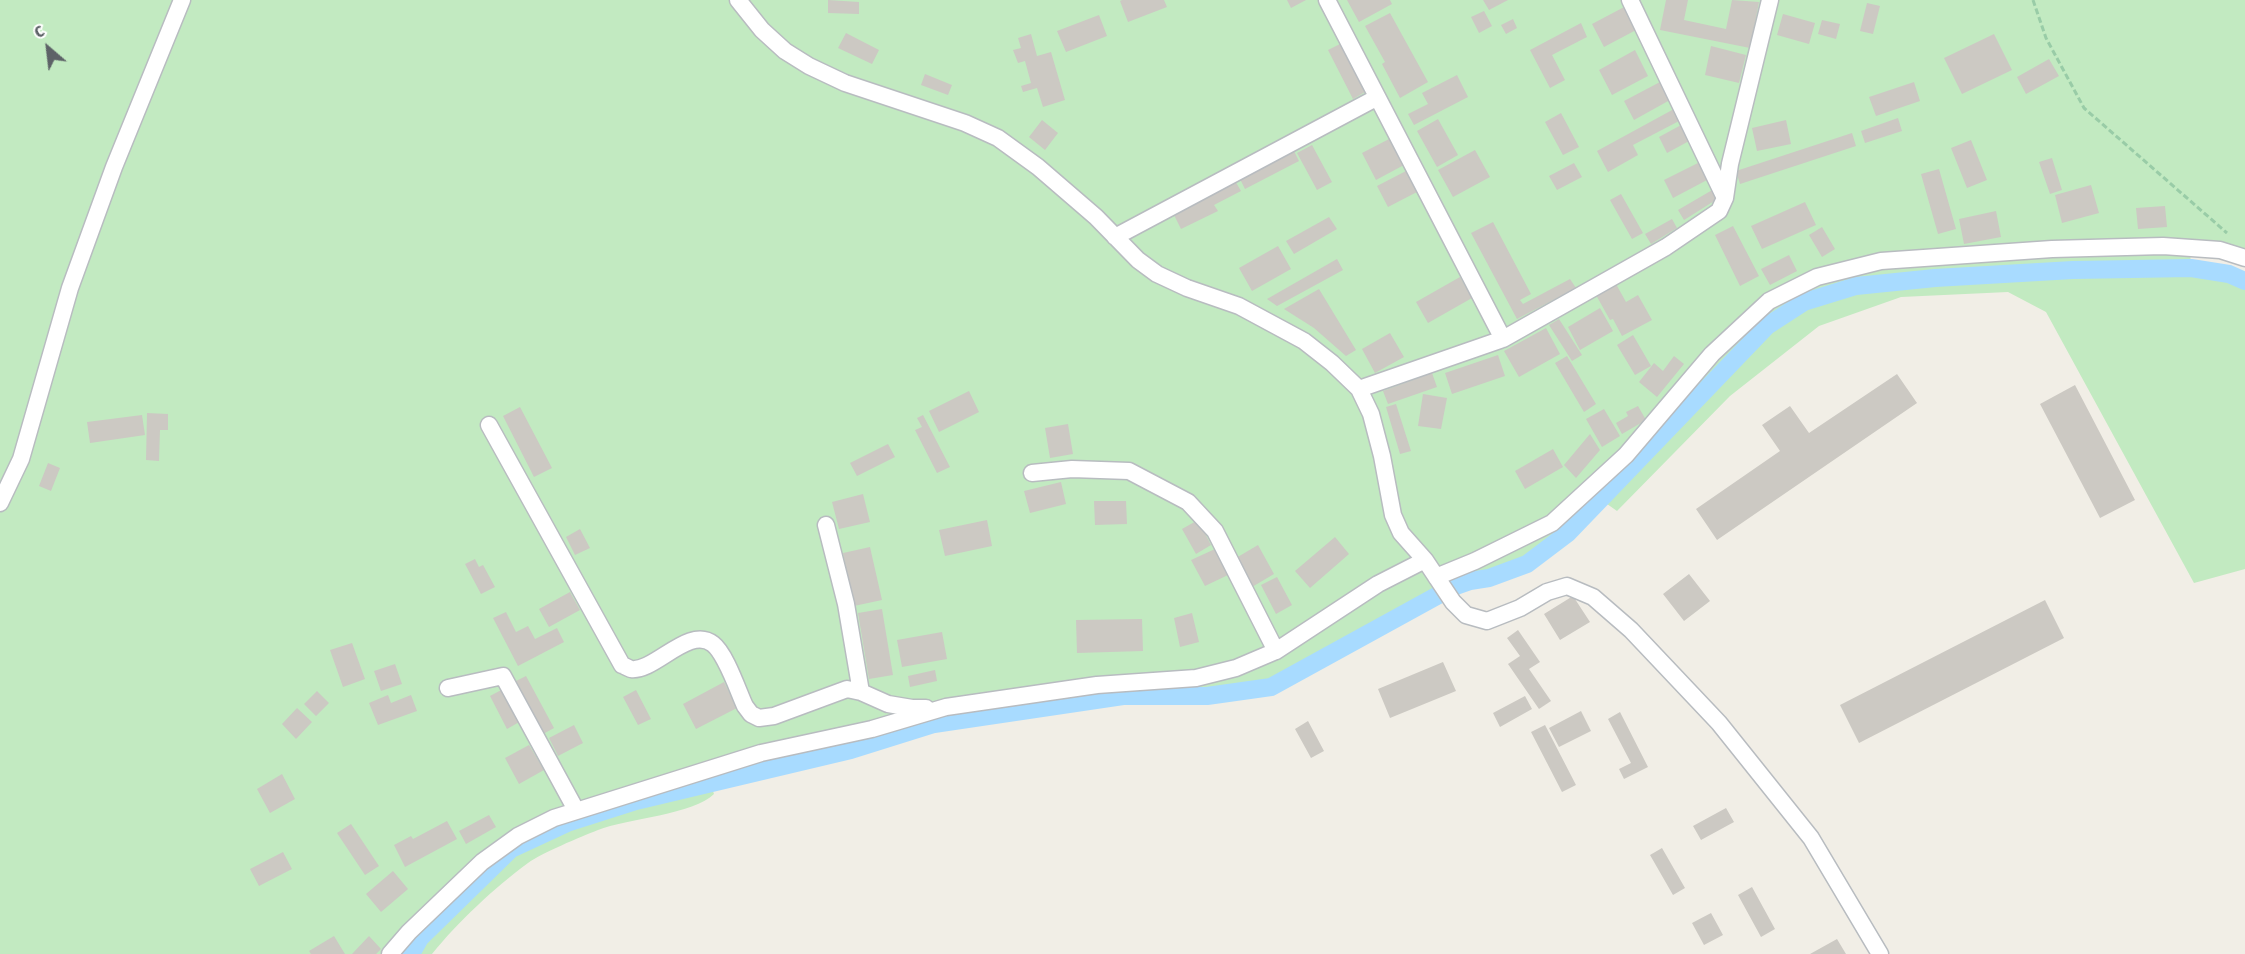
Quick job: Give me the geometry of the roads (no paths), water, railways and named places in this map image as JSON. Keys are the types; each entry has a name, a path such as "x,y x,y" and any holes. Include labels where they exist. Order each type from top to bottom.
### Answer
{"street":[{"path":"0,503 21,459 70,288 114,167 182,0"},
{"path":"738,0 785,51 809,66 845,83 955,119 998,138 1038,167 1088,210 1138,260 1157,274 1187,288 1239,306 1304,341 1332,363 1359,389 1371,414 1393,515 1401,533 1425,560 1453,602 1466,615 1487,621 1520,608 1547,592 1567,586 1593,597 1631,630 1719,723 1811,838 1880,954"},
{"path":"1327,0 1503,339"},
{"path":"1630,0 1725,198"},
{"path":"1359,389 1503,339 1666,247 1719,211 1725,198 1730,164 1770,0"},
{"path":"1114,237 1376,98"},
{"path":"1440,581 1552,523 1626,455 1712,354 1769,301 1817,277 1881,261 2052,249 2163,246 2220,250 2245,258"},
{"path":"489,425 622,665 631,669 640,668 685,643 704,640 713,644 719,652 745,706 751,714 759,718 774,716 847,689 912,708 946,707 1097,685 1196,678 1236,668 1276,651 1378,584 1425,560"},
{"path":"1032,473 1072,469 1129,471 1188,502 1215,531 1276,651"},
{"path":"826,525 846,604 861,692"},
{"path":"448,688 503,675 576,810"},
{"path":"390,954 409,932 482,862 518,836 554,818 760,753 872,729 946,707"}],"waterway":[{"path":"411,954 420,938 511,849 567,823 636,801 851,750 934,724 1123,696 1207,696 1271,687 1453,587 1489,578 1527,564 1568,533 1767,326 1804,302 1856,286 1935,278 2073,270 2191,268 2229,274 2245,281"}]}
